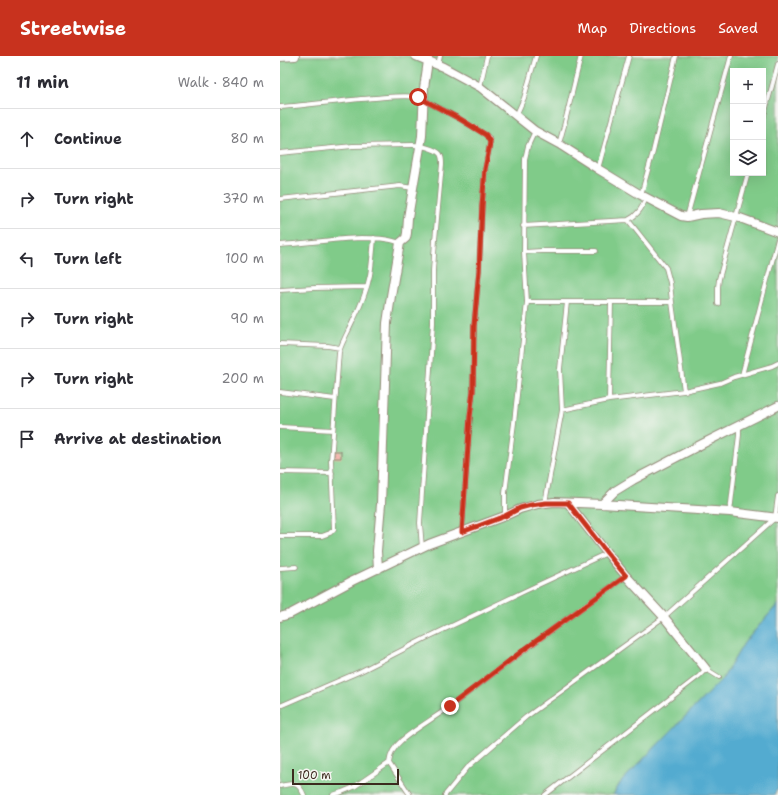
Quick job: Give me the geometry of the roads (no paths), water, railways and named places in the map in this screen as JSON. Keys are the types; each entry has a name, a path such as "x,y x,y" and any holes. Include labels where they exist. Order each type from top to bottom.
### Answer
{"street":[{"path":"280,57 295,56"},
{"path":"416,56 443,67 480,87 535,131 559,144 598,170 682,216 687,217 701,214 719,213 736,217 778,232"},
{"path":"378,569 377,551 381,504 387,324 400,243 406,238 407,233 408,218 422,136 424,88 428,61"},
{"path":"602,504 615,491 634,480 778,406"},
{"path":"280,617 290,614 352,581 422,548 505,516 520,508 546,503 602,504 730,512 777,518"},
{"path":"568,503 626,576 664,617 706,669"}],"lane":[{"path":"438,65 440,56"},
{"path":"480,87 487,56"},
{"path":"516,116 524,98 536,56"},
{"path":"559,144 581,56"},
{"path":"598,170 629,56"},
{"path":"523,226 628,220 633,218 639,212 676,56"},
{"path":"687,217 731,56"},
{"path":"766,108 778,64"},
{"path":"280,106 413,96 418,97 460,119 486,135 490,142 485,169 482,206 479,271 474,326 473,391 462,532"},
{"path":"505,516 504,493 514,423 527,302 523,226 524,160 528,146 535,131"},
{"path":"280,153 353,146 420,145 440,153 442,157 434,248 433,323 420,523 422,548"},
{"path":"718,304 718,287 747,176"},
{"path":"280,199 400,186 413,188"},
{"path":"628,220 666,268 670,283 684,391"},
{"path":"280,536 322,536 330,533 334,529 331,461 339,352 342,341 354,321 370,276 374,238"},
{"path":"280,245 344,239 374,238 393,240 400,243"},
{"path":"742,375 778,239"},
{"path":"524,252 596,251"},
{"path":"280,290 329,287 366,287"},
{"path":"527,302 672,302"},
{"path":"546,503 562,410 560,369 567,302"},
{"path":"609,400 610,302"},
{"path":"280,344 340,348"},
{"path":"562,410 609,400 684,391 720,383 778,363"},
{"path":"280,392 335,399"},
{"path":"730,512 739,426"},
{"path":"280,427 333,430"},
{"path":"280,472 332,473"},
{"path":"445,795 468,767 526,717 664,617 777,518 778,496"},
{"path":"280,706 361,671 424,639 607,553"},
{"path":"280,568 296,567"},
{"path":"410,795 389,763 390,755 402,740 626,576"},
{"path":"545,795 700,676 706,669 719,677"},
{"path":"333,795 354,787 389,763"},
{"path":"280,786 295,783 300,787 304,795"}],"water":[{"path":"778,604 778,789 774,795 613,795 621,782 723,678 744,643"}]}
